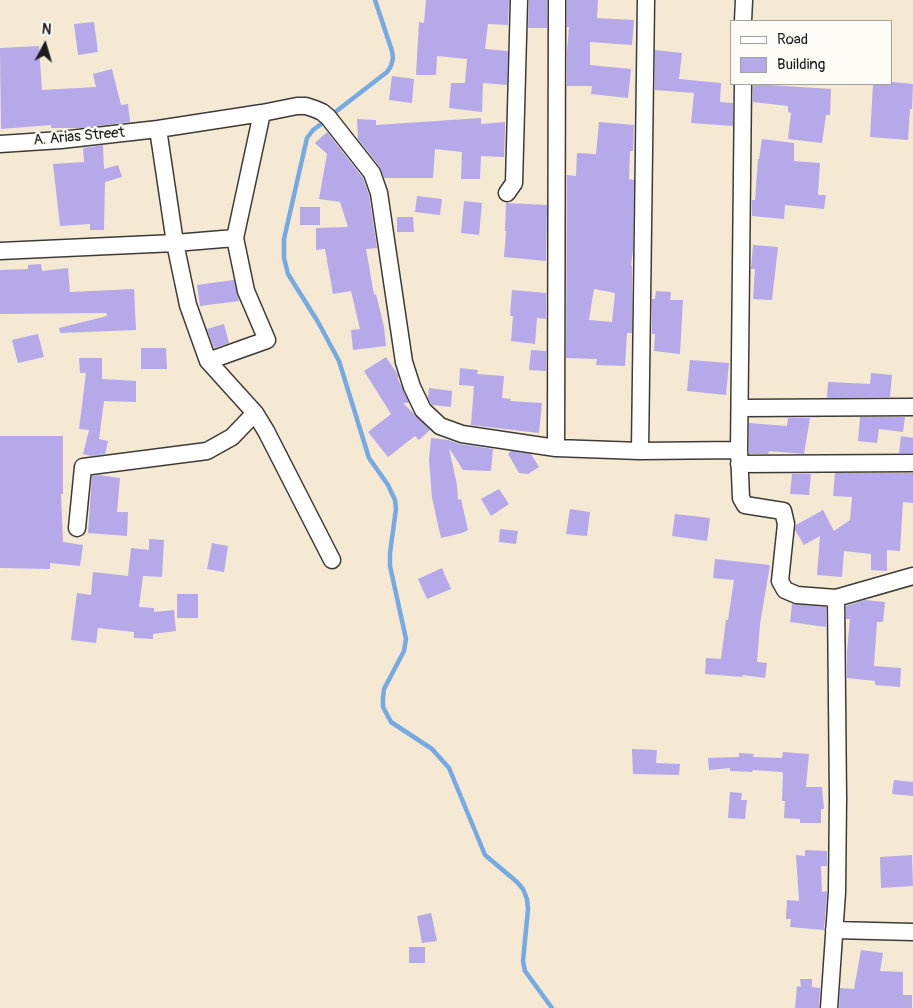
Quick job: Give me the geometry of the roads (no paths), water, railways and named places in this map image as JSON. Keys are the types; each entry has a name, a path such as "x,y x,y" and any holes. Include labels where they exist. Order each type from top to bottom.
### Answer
{"street":[{"path":"507,193 514,183 519,0"},
{"path":"556,448 557,0"},
{"path":"640,451 646,0"},
{"path":"743,20 744,0"},
{"path":"743,85 739,457 741,498 745,505 783,511 786,524 780,581 785,590 797,595 836,598 913,576"},
{"name":"A. Arias Street","path":"0,144 61,140 158,129 306,106 322,112 372,173 379,194 404,362 412,387 424,410 440,426 462,434 556,448 739,457 913,462"},
{"path":"208,361 267,340 246,291 235,238 262,113"},
{"path":"158,129 175,243 188,306 208,361 255,414 273,443 332,560"},
{"path":"0,251 175,243 235,238"},
{"path":"741,408 913,407"},
{"path":"76,528 83,467 207,451 232,437 255,414"},
{"path":"829,1008 837,892 836,598"},
{"path":"834,930 913,932"}],"waterway":[{"path":"334,113 387,72 391,66 392,51 375,0"},
{"path":"324,122 313,130 307,138 284,239 284,258 288,274 318,322 339,361 369,458 388,485 395,500 396,509 390,566 406,639 404,651 384,689 383,707 391,722 432,749 449,768 485,855 523,889 528,909 523,961 525,971 552,1008"}]}
